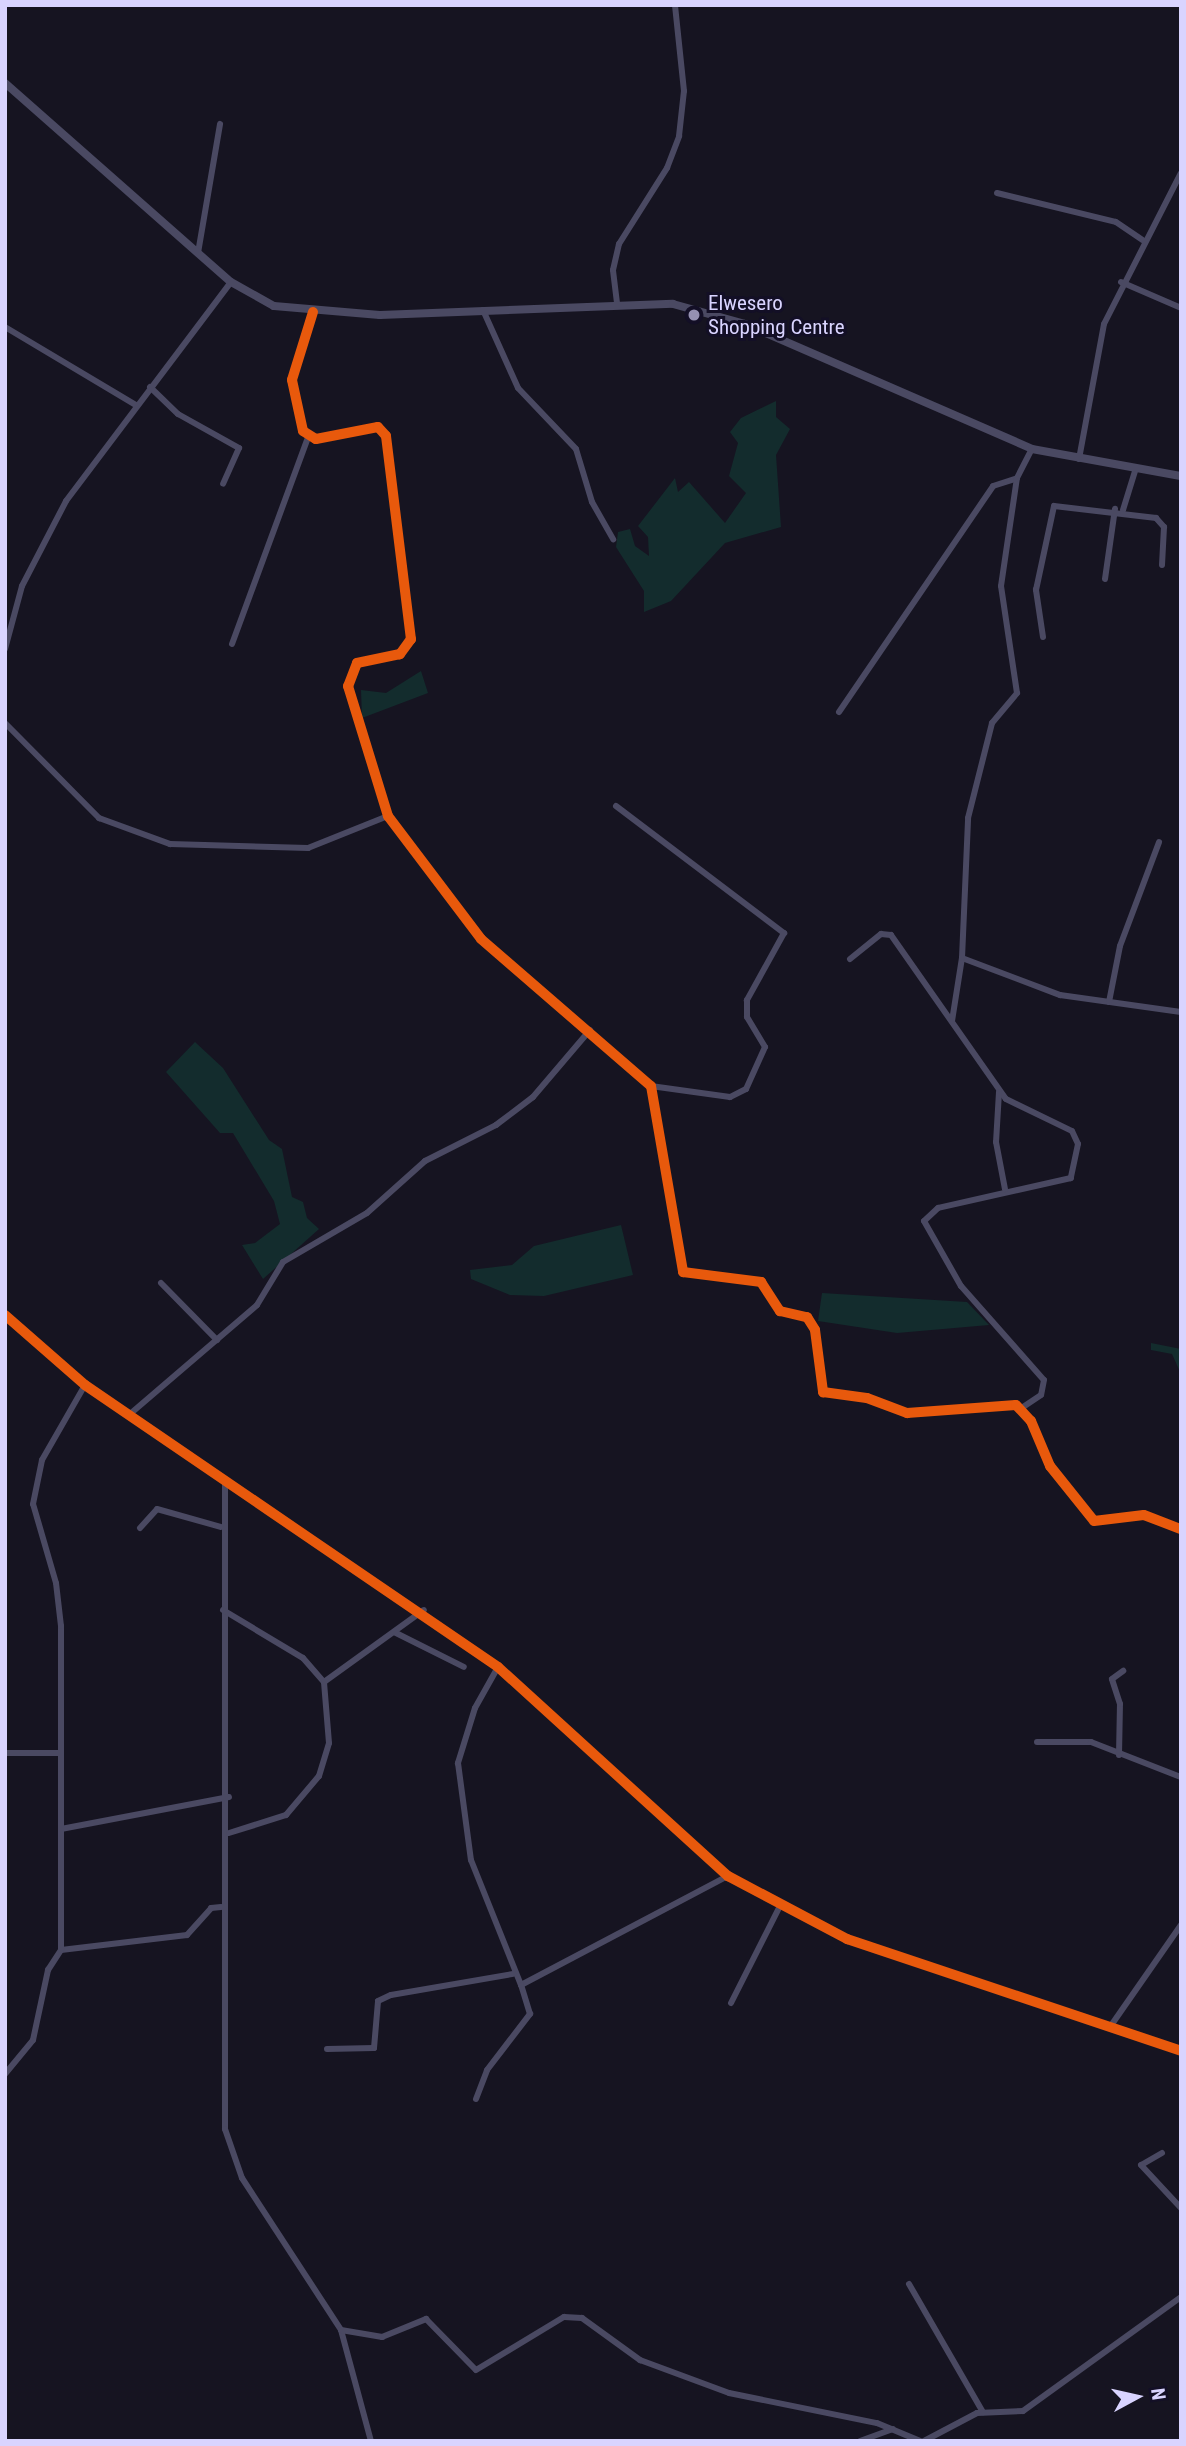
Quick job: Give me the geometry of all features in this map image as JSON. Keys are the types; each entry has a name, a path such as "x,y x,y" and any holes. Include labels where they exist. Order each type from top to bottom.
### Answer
{"street":[{"path":"617,303 613,271 619,244 667,168 679,136 684,92 675,5"},
{"path":"5,83 231,282 274,306 313,312 483,310 617,303 673,304 745,324 1031,449 1181,476"},
{"path":"198,253 220,124"},
{"path":"1079,459 1089,385 1121,282 1181,173"},
{"path":"997,194 1116,222 1143,240"},
{"path":"5,649 22,586 66,501 231,282"},
{"path":"1121,282 1181,308"},
{"path":"483,310 518,388 576,449 580,475 613,539"},
{"path":"232,644 308,437 292,380 313,312"},
{"path":"5,327 136,405"},
{"path":"150,387 178,414 239,448 223,484"},
{"path":"308,437 385,431 411,639 400,654 357,663 348,686 388,816 481,939 590,1030 651,1086 730,1097 746,1088 765,1047 747,1017 747,1000 784,933 616,806"},
{"path":"952,1021 962,958 968,818 992,723 1017,693 1001,586 1017,478 1031,449"},
{"path":"1104,579 1119,509 1136,468"},
{"path":"839,712 993,486 1017,478"},
{"path":"1042,637 1036,590 1054,506 1119,509 1162,523 1161,565"},
{"path":"5,723 99,818 170,844 309,848 388,816"},
{"path":"1108,1002 1120,946 1159,842"},
{"path":"651,1086 683,1272 761,1282 780,1311 807,1317 815,1330 823,1392 867,1398 907,1413 1002,1404 1022,1408 1041,1395 1044,1380 961,1286 924,1221 929,1211 1005,1189 1070,1178 1078,1144 1072,1131 1031,1114 999,1090 891,935 881,934 850,959"},
{"path":"962,958 1060,995 1181,1012"},
{"path":"130,1414 257,1305 283,1262 367,1213 425,1161 496,1125 533,1097 590,1030"},
{"path":"999,1090 996,1142 1005,1189"},
{"path":"161,1283 217,1340"},
{"path":"5,1315 85,1385 424,1610 498,1667 728,1876 780,1906 847,1939 1181,2051"},
{"path":"5,2074 33,2040 48,1970 61,1950 61,1626 56,1583 33,1504 42,1460 85,1385"},
{"path":"1022,1408 1050,1466 1094,1521 1144,1515 1181,1529"},
{"path":"225,1479 221,1527 229,1797 229,1833 221,1907 225,2129 232,2155 341,2330 372,2441"},
{"path":"140,1528 157,1509 221,1527"},
{"path":"223,1610 303,1658 324,1682 329,1743 319,1776 285,1815 229,1833"},
{"path":"324,1682 424,1610"},
{"path":"394,1632 464,1667"},
{"path":"476,2099 487,2070 530,2014 471,1860 458,1763 475,1708 498,1667"},
{"path":"1119,1755 1120,1704 1112,1679 1122,1671"},
{"path":"1037,1742 1091,1742 1181,1777"},
{"path":"5,1753 59,1754"},
{"path":"61,1829 229,1797"},
{"path":"521,1985 728,1876"},
{"path":"731,2003 780,1906"},
{"path":"61,1950 187,1934 211,1908 221,1907"},
{"path":"1110,2027 1181,1925"},
{"path":"327,2049 374,2048 379,2001 391,1995 513,1974"},
{"path":"1162,2153 1141,2165 1181,2208"},
{"path":"909,2284 983,2412"},
{"path":"341,2330 382,2337 426,2319 476,2370 564,2317 582,2318 640,2360 729,2393 893,2430 922,2441 983,2412 1023,2411 1181,2297"},
{"path":"860,2441 893,2430"}],"green space":[{"path":"776,401 776,417 790,429 776,455 781,527 725,543 671,601 644,612 644,591 616,547 618,532 630,529 635,546 649,556 648,537 638,526 675,478 678,492 689,482 725,523 746,493 729,476 738,443 730,432 741,418"},
{"path":"421,671 428,693 362,718 361,690 386,693"},
{"path":"195,1042 223,1068 269,1140 282,1149 292,1197 303,1202 307,1218 319,1229 263,1279 242,1245 255,1243 280,1224 274,1201 233,1133 220,1133 166,1072"},
{"path":"621,1225 633,1275 544,1296 510,1295 471,1279 470,1270 512,1265 534,1246"},
{"path":"822,1293 967,1302 989,1325 897,1333 818,1321"},
{"path":"1151,1343 1181,1349 1181,1374 1172,1354 1151,1350"}],"cycle path":[{"path":"313,312 292,380 303,431 316,439 378,427 386,436 411,639 400,654 357,663 348,686 388,816 481,939 651,1086 683,1272 761,1282 780,1311 807,1317 815,1330 823,1392 867,1398 907,1413 1016,1405 1031,1421 1050,1466 1094,1521 1144,1515 1181,1529"},
{"path":"5,1315 85,1385 498,1667 728,1876 847,1939 1181,2051"}],"place":[{"name":"Elwesero Shopping Centre","path":"694,315"}]}
